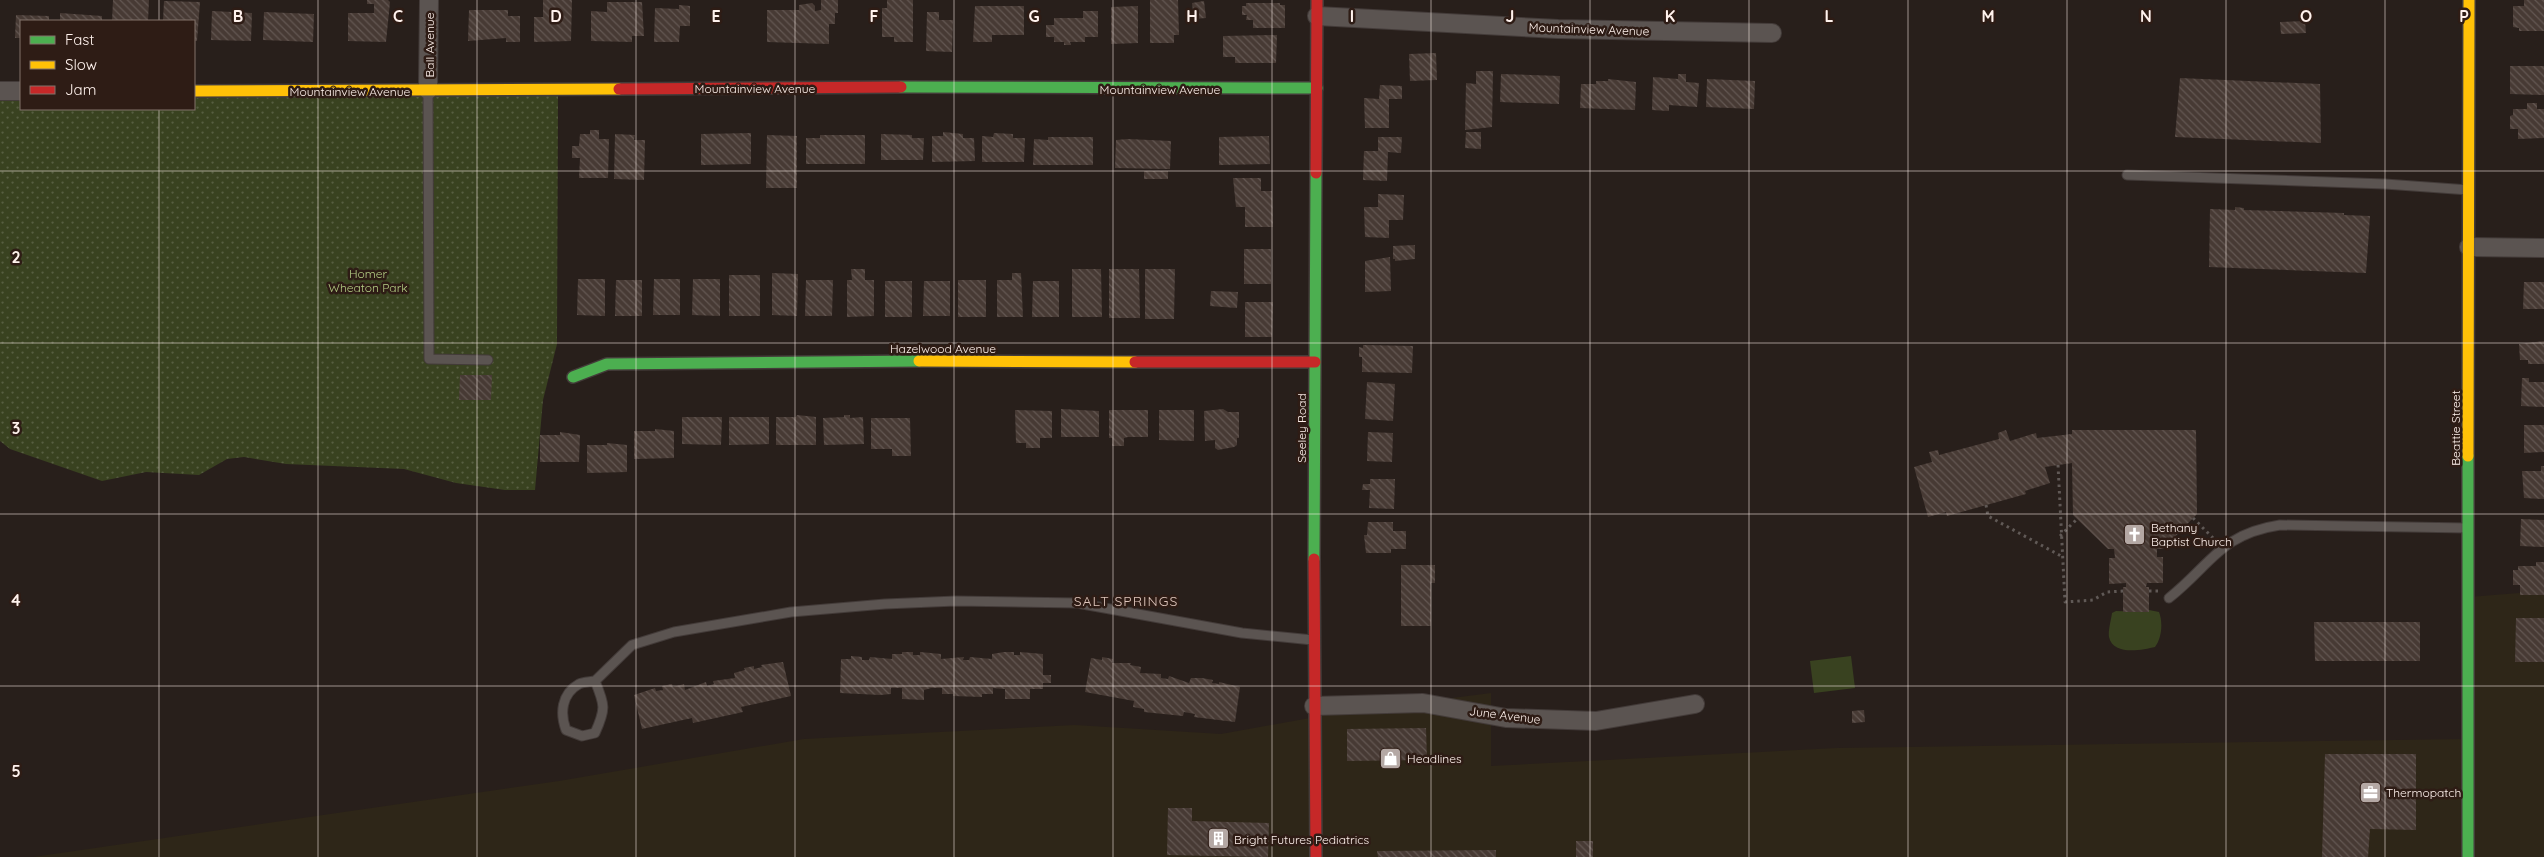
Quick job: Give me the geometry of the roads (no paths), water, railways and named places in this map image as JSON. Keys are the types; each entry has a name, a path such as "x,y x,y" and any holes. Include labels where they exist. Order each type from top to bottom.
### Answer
{"street":[{"name":"Ball Avenue","path":"428,90 429,0"},
{"name":"Beattie Street","path":"2468,857 2469,0"},
{"name":"Mountainview Avenue","path":"1317,8 1558,29 1772,33"},
{"name":"Seeley Road","path":"1316,857 1314,640 1317,8"},
{"name":"Mountainview Avenue","path":"195,91 898,87 1317,88"},
{"path":"0,91 20,91"},
{"path":"2469,247 2544,248"},
{"name":"Hazelwood Avenue","path":"573,378 607,364 900,361 1315,362"},
{"name":"June Avenue","path":"1314,706 1424,703 1506,718 1588,721 1612,720 1695,704"}],"lane":[{"path":"428,90 429,359 488,360"},
{"path":"2127,175 2385,184 2469,190"},
{"path":"2168,598 2226,544 2237,537 2260,528 2280,525 2468,528"},
{"path":"595,681 604,702 603,714 595,733 582,736 566,730 561,716 566,698 579,684 595,681 632,645 674,632 791,612 885,604 956,601 1077,603 1242,633 1314,640"}],"place":[{"name":"Bethany Baptist Church","path":"2135,534"},
{"name":"Headlines","path":"1391,758"},
{"name":"Thermopatch","path":"2370,792"},
{"name":"Bright Futures Pediatrics","path":"1218,839"}],"district":[{"name":"SALT SPRINGS","path":"1126,601"}],"park label":[{"name":"Homer Wheaton Park","path":"368,280"}]}
